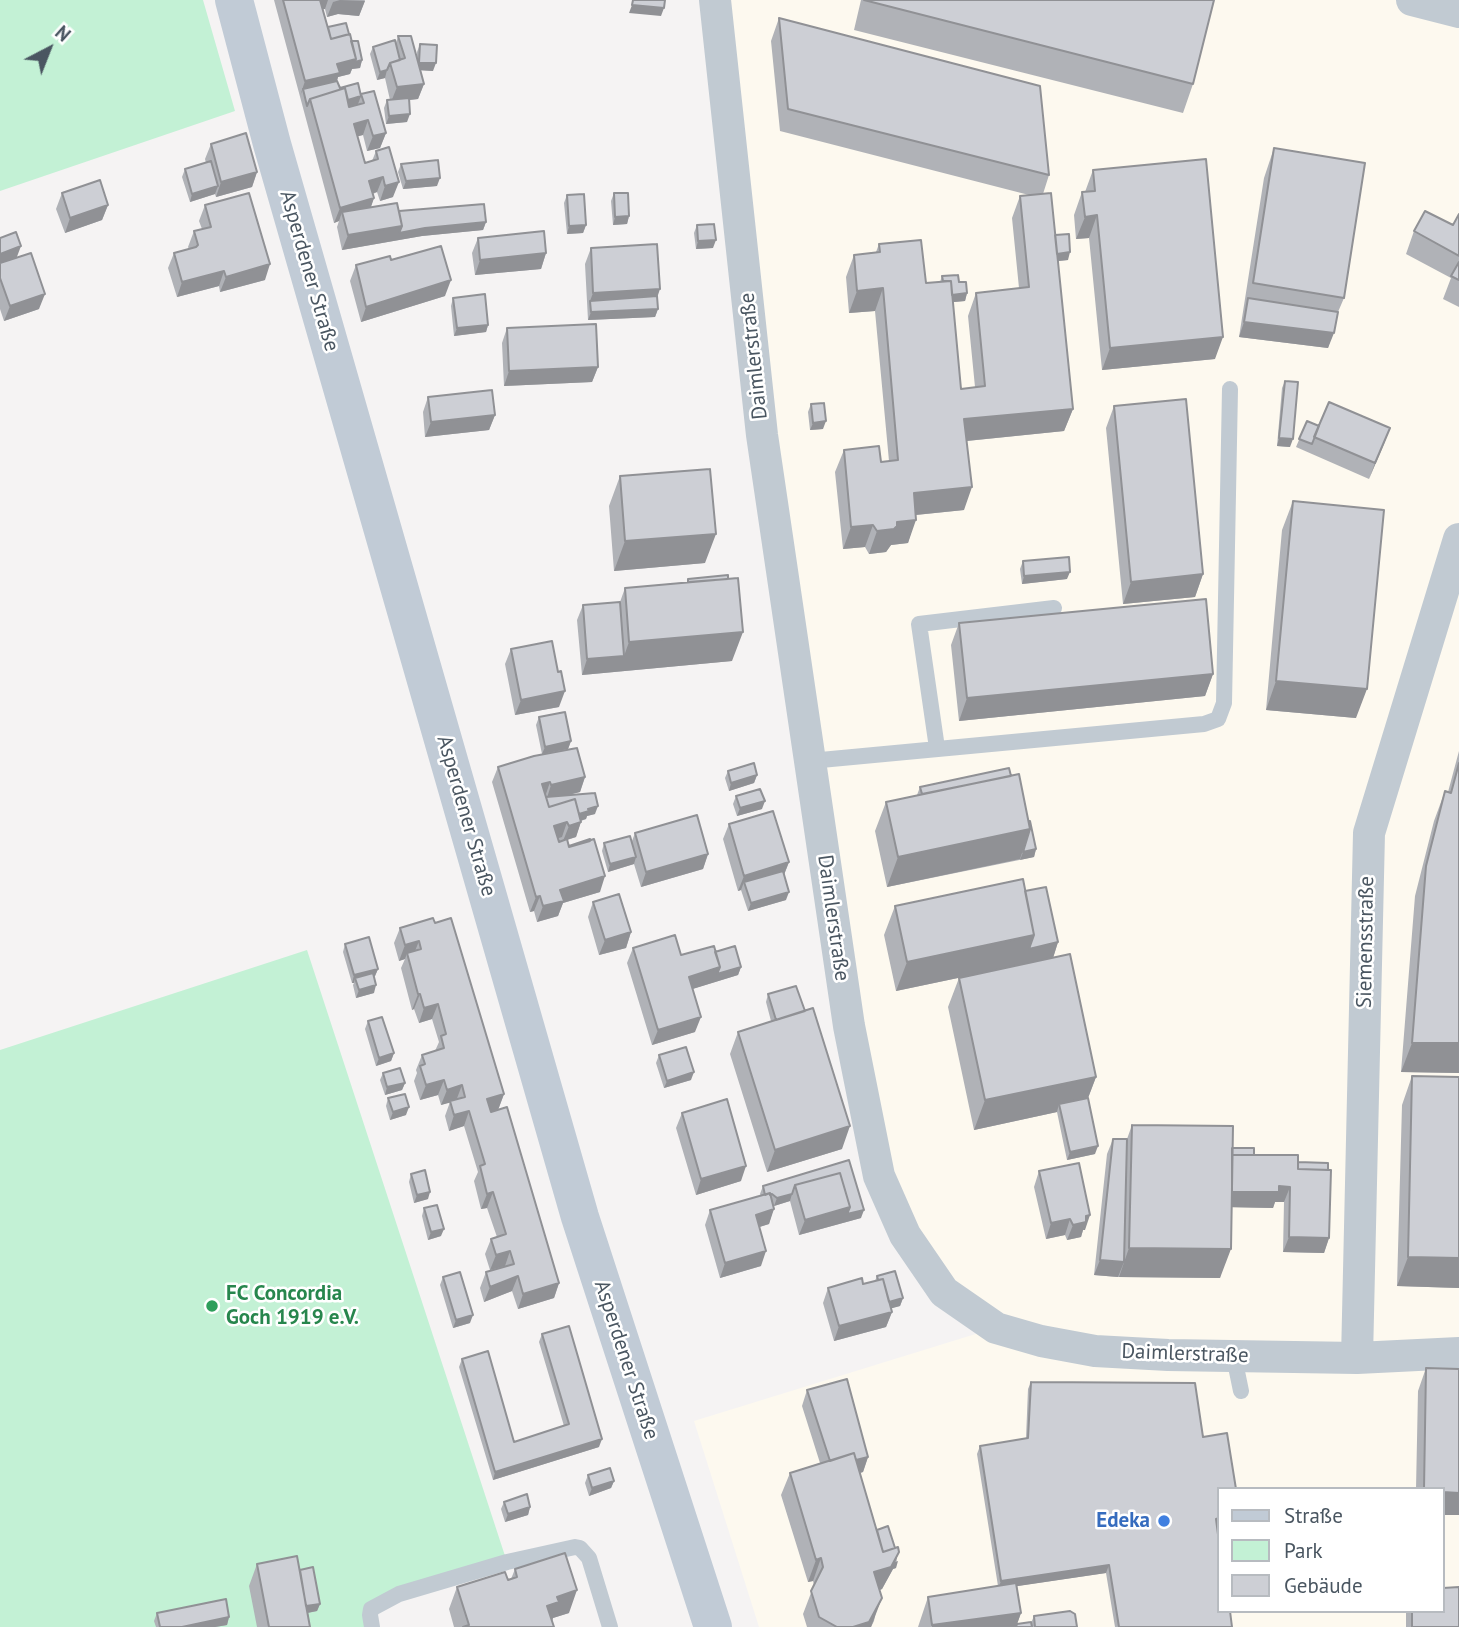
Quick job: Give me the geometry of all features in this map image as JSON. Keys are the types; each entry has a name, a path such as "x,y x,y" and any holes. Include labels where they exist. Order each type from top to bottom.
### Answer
{"main road":[{"name":"Asperdener Straße","path":"234,0 272,144 580,1217 713,1627"}],"street":[{"name":"Daimlerstraße","path":"715,0 762,435 849,1026 879,1176 905,1235 944,1292 996,1328 1041,1341 1096,1350 1234,1357 1357,1358 1459,1353"},
{"path":"1412,0 1459,12"},
{"name":"Siemensstraße","path":"1357,1358 1369,833 1459,539"}],"lane":[{"path":"810,761 1203,723 1218,719 1224,703 1230,389"},
{"path":"937,748 919,624 1054,608"},
{"path":"1234,1357 1241,1391"},
{"path":"372,1627 371,1609 399,1594 575,1547 580,1548 589,1558 610,1627"}],"shaded area":[{"path":"715,0 1459,0 1459,1627 759,1627 694,1421 995,1328 944,1292 879,1176"}],"green space":[{"path":"0,0 203,0 235,111 0,191"},
{"name":"FC Concordia Goch 1919 e.V.","path":"307,950 507,1562 380,1603 372,1627 0,1627 0,1050"}],"building":[{"path":"283,0 320,0 331,39 350,34 356,59 337,64 340,73 305,81"},
{"path":"633,0 665,0 664,8 632,5"},
{"path":"864,0 1214,0 1193,84"},
{"path":"779,18 1040,86 1049,175 788,109"},
{"path":"346,23 349,34 331,39 328,27"},
{"path":"398,36 411,36 424,84 397,87 390,63 405,58"},
{"path":"395,40 400,60 390,63 387,70 380,72 373,47"},
{"path":"351,41 358,41 362,60 355,62"},
{"path":"420,44 437,45 436,63 419,63"},
{"path":"337,81 340,88 358,83 361,96 348,100 345,88 310,99 307,106 303,89"},
{"path":"345,88 349,107 364,103 361,94 374,91 386,133 373,136 368,120 354,124 365,163 378,159 376,151 389,147 399,182 385,186 383,177 369,181 374,198 340,208 310,99"},
{"path":"409,98 410,114 389,116 387,100"},
{"path":"246,133 257,172 221,182 211,144"},
{"path":"1274,148 1365,163 1344,298 1253,283"},
{"path":"1206,159 1223,337 1110,348 1097,215 1085,217 1082,192 1095,191 1093,170"},
{"path":"438,160 440,178 406,181 401,164"},
{"path":"211,161 218,186 192,194 185,169"},
{"path":"100,180 108,205 70,218 62,193"},
{"path":"249,193 270,264 226,277 224,271 182,282 174,253 196,247 198,245 194,231 211,227 205,205"},
{"path":"614,193 628,193 629,216 615,217"},
{"path":"1051,193 1073,409 964,419 972,487 914,493 916,520 897,522 894,529 877,531 873,525 851,527 844,450 879,446 881,462 898,460 883,288 857,291 854,255 880,252 879,244 921,240 926,283 951,281 961,389 985,386 976,293 1029,287 1020,196"},
{"path":"584,194 586,225 569,226 567,195"},
{"path":"397,203 402,226 348,235 342,212"},
{"path":"484,204 486,222 399,233 402,226 399,211"},
{"path":"1425,211 1453,225 1459,214 1459,256 1414,231"},
{"path":"714,224 716,240 698,241 697,225"},
{"path":"544,231 546,253 480,260 478,238"},
{"path":"16,232 21,246 0,254 0,238"},
{"path":"1069,234 1070,252 1057,254 1055,235"},
{"path":"657,244 660,289 593,293 591,248"},
{"path":"441,246 451,280 366,307 356,265 390,256 391,260"},
{"path":"31,253 45,294 10,306 0,278 0,263"},
{"path":"1459,262 1459,280 1451,276"},
{"path":"958,275 959,282 966,282 967,293 952,295 951,281 943,281 942,276"},
{"path":"485,294 488,325 457,328 453,298"},
{"path":"657,296 658,309 591,312 590,301"},
{"path":"1248,298 1338,312 1334,333 1244,322"},
{"path":"596,324 598,367 509,371 507,328"},
{"path":"1285,381 1298,382 1293,439 1279,438"},
{"path":"492,390 495,415 431,422 428,397"},
{"path":"1186,399 1203,574 1131,582 1114,406"},
{"path":"1329,402 1390,428 1375,463 1314,437"},
{"path":"824,403 826,421 813,423 811,404"},
{"path":"1307,421 1319,426 1312,444 1299,439"},
{"path":"710,469 716,534 625,541 620,476"},
{"path":"1293,501 1384,510 1367,689 1276,681"},
{"path":"1069,557 1070,572 1024,576 1023,561"},
{"path":"728,575 728,579 688,582 688,579"},
{"path":"738,578 743,632 629,642 625,588"},
{"path":"1206,599 1213,674 967,698 959,623"},
{"path":"620,602 624,656 587,659 583,605"},
{"path":"552,641 565,691 521,700 511,649"},
{"path":"565,712 571,741 545,747 539,717"},
{"path":"577,748 585,777 551,785 550,782 542,784 549,807 575,799 581,822 569,826 567,822 554,826 559,842 567,839 569,847 594,839 605,876 560,890 564,901 543,906 540,896 536,897 498,767 534,756"},
{"path":"754,763 757,775 731,783 728,771"},
{"path":"1459,763 1459,1043 1412,1043 1426,866 1445,791 1451,793"},
{"path":"1009,768 1011,776 922,794 920,787"},
{"path":"1019,774 1030,829 898,857 886,802"},
{"path":"760,789 765,801 740,808 736,796"},
{"path":"595,793 598,806 579,814 575,799 549,807 546,797"},
{"path":"773,811 789,862 744,876 729,824"},
{"path":"697,815 708,854 646,872 635,833"},
{"path":"1029,821 1036,849 1023,852 1030,829"},
{"path":"630,836 636,857 610,864 604,843"},
{"path":"590,841 569,847 569,846"},
{"path":"783,871 789,892 751,903 744,882"},
{"path":"1023,879 1034,935 907,962 895,906"},
{"path":"1046,887 1058,942 1029,949 1034,935 1025,891"},
{"path":"619,894 631,932 605,940 593,902"},
{"path":"433,918 435,923 451,918 504,1094 487,1099 491,1112 507,1107 559,1283 523,1294 518,1276 490,1287 486,1272 514,1264 510,1251 496,1255 491,1239 506,1234 493,1192 487,1194 480,1166 485,1164 469,1111 454,1115 450,1101 465,1097 462,1085 447,1090 444,1080 426,1085 420,1066 425,1064 422,1055 444,1048 441,1036 446,1034 438,1004 424,1008 418,994 407,953 421,949 419,941 405,945 400,928"},
{"path":"675,935 681,955 714,946 720,967 689,977 701,1017 658,1030 633,948"},
{"path":"369,937 378,969 354,975 345,944"},
{"path":"735,946 741,967 717,974 720,967 715,952"},
{"path":"1070,954 1096,1077 985,1100 959,978"},
{"path":"373,973 376,985 359,990 355,978"},
{"path":"796,986 805,1011 776,1020 768,994"},
{"path":"813,1008 850,1126 775,1150 738,1032"},
{"path":"382,1017 394,1053 379,1058 368,1021"},
{"path":"686,1047 694,1072 667,1081 659,1055"},
{"path":"400,1068 405,1083 387,1087 383,1073"},
{"path":"1412,1076 1459,1077 1459,1258 1408,1257"},
{"path":"405,1094 409,1107 393,1112 388,1098"},
{"path":"1088,1098 1098,1146 1070,1152 1059,1104"},
{"path":"727,1099 746,1166 701,1179 682,1113"},
{"path":"1132,1125 1233,1126 1231,1249 1129,1248"},
{"path":"1113,1139 1127,1139 1124,1262 1100,1260"},
{"path":"1232,1148 1254,1148 1254,1155 1232,1155"},
{"path":"1232,1155 1298,1155 1298,1169 1331,1170 1329,1238 1289,1237 1290,1187 1279,1186 1279,1192 1232,1192"},
{"path":"849,1160 864,1210 847,1214 850,1207 840,1173 795,1185 792,1194 777,1198 770,1193 765,1195 763,1186"},
{"path":"1298,1162 1328,1163 1328,1170 1298,1169"},
{"path":"1079,1163 1090,1215 1086,1216 1086,1222 1073,1225 1070,1219 1051,1223 1039,1171"},
{"path":"425,1170 430,1192 417,1195 411,1174"},
{"path":"840,1173 850,1207 805,1220 795,1185"},
{"path":"770,1193 774,1209 756,1215 766,1251 725,1263 710,1210"},
{"path":"437,1205 444,1229 431,1232 424,1208"},
{"path":"895,1271 903,1298 889,1302 883,1279 878,1280 877,1276"},
{"path":"460,1272 473,1315 456,1320 443,1277"},
{"path":"862,1278 863,1284 883,1279 892,1312 839,1326 828,1288"},
{"path":"569,1326 602,1439 495,1472 462,1359 488,1351 514,1442 569,1424 542,1334"},
{"path":"1426,1368 1459,1369 1459,1493 1445,1492 1445,1487 1424,1487"},
{"path":"847,1379 868,1457 856,1460 854,1453 830,1461 807,1390"},
{"path":"1031,1382 1195,1383 1203,1437 1227,1433 1236,1487 1218,1487 1216,1519 1218,1613 1230,1613 1232,1627 1119,1627 1109,1565 1001,1581 980,1446 1028,1438"},
{"path":"854,1453 883,1552 898,1547 899,1552 891,1567 874,1572 882,1598 869,1622 853,1627 837,1627 819,1617 811,1591 823,1567 821,1558 816,1560 790,1473"},
{"path":"610,1468 614,1481 592,1488 588,1475"},
{"path":"527,1494 530,1507 508,1514 504,1502"},
{"path":"888,1526 895,1548 883,1552 877,1530"},
{"path":"565,1553 577,1590 557,1597 559,1602 547,1606 554,1627 463,1627 469,1625 457,1587 505,1572 508,1580 517,1577 515,1569"},
{"path":"297,1556 310,1627 269,1627 257,1564"},
{"path":"313,1567 320,1604 306,1606 300,1570"},
{"path":"1016,1583 1021,1613 932,1625 928,1597"},
{"path":"1459,1587 1459,1627 1412,1627 1412,1613 1445,1613 1445,1588"},
{"path":"226,1599 229,1617 182,1627 160,1627 157,1613"},
{"path":"1070,1611 1075,1614 1077,1627 1035,1627 1034,1616"},
{"path":"1031,1622 1032,1627 1016,1627 1017,1624"}],"place":[{"name":"FC Concordia Goch 1919 e.V.","path":"212,1306"},
{"name":"Edeka","path":"1164,1521"}]}
